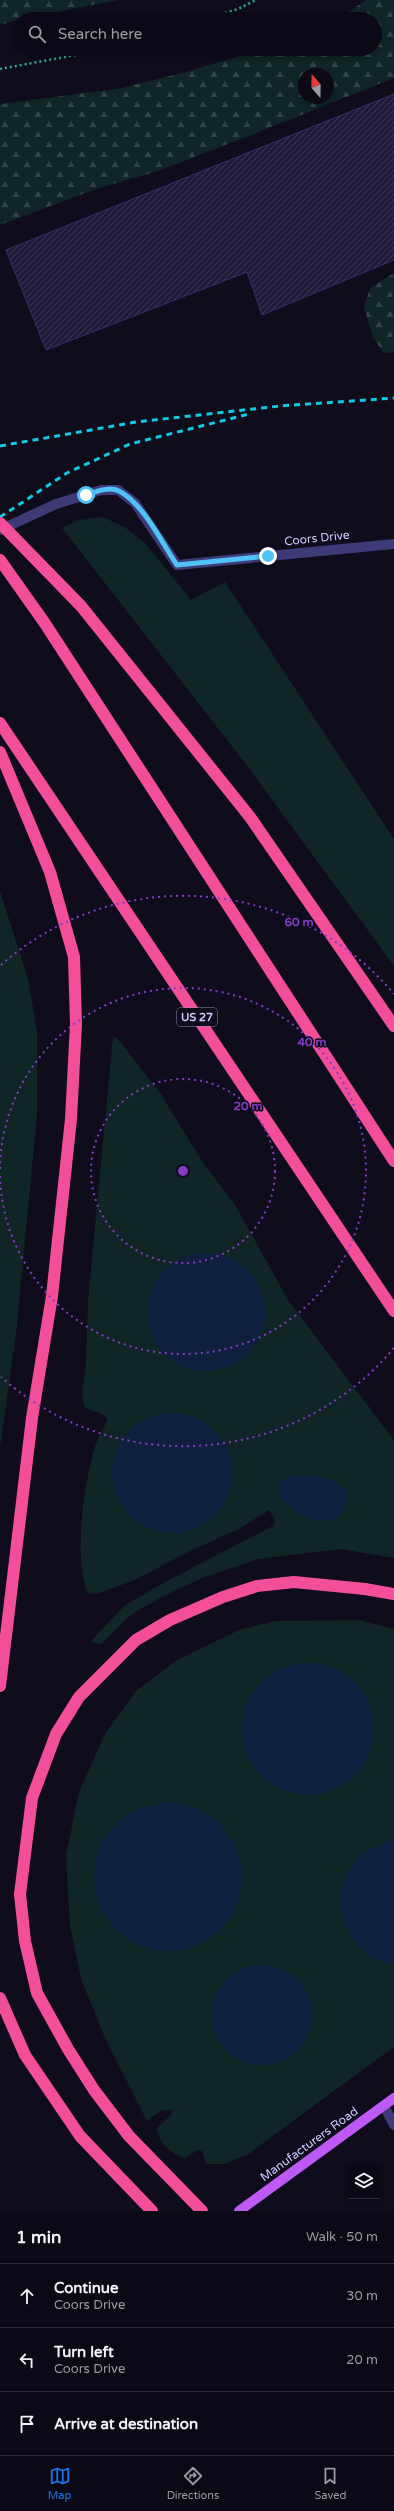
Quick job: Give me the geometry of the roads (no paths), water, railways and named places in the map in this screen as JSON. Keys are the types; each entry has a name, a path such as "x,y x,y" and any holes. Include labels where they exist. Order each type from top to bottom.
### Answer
{"highway":[{"path":"0,523 81,606 250,817 394,1026"},
{"path":"0,560 44,622 394,1161"},
{"name":"US 27","path":"0,723 394,1311"},
{"path":"0,752 50,872 70,942 74,957 76,1024 71,1119 52,1296 30,1426 0,1686"},
{"path":"202,2211 130,2136 94,2090 68,2049 37,1993 25,1941 20,1894 32,1798 56,1734 79,1697 136,1640 170,1620 223,1597 257,1586 294,1582 365,1589 394,1594"},
{"path":"0,1998 25,2054 80,2136 152,2211"}],"main road":[{"name":"Manufacturers Road","path":"239,2211 394,2098"}],"street":[{"name":"Coors Drive","path":"0,530 56,504 101,490 118,490 135,503 177,565 394,544"},
{"path":"384,2106 394,2125"}],"water":[{"path":"206,1253 228,1258 239,1263 255,1279 260,1290 265,1312 260,1334 255,1345 239,1361 228,1366 206,1371 184,1366 173,1361 157,1345 152,1334 147,1312 152,1290 157,1279 173,1263 184,1258"},
{"path":"172,1413 195,1417 215,1430 228,1450 232,1473 228,1496 215,1516 195,1529 172,1533 149,1529 129,1516 116,1496 112,1473 116,1450 129,1430 149,1417"},
{"path":"293,1476 323,1477 335,1482 341,1487 347,1493 341,1517 330,1520 313,1520 306,1518 292,1509 278,1495 280,1482"},
{"path":"314,1663 333,1668 345,1674 355,1682 363,1692 369,1704 373,1716 373,1742 369,1754 363,1766 355,1776 345,1784 333,1790 321,1794 302,1795 283,1790 271,1784 261,1776 253,1766 247,1754 243,1742 242,1723 247,1704 253,1692 261,1682 271,1674 283,1668 295,1664"},
{"path":"161,1803 175,1803 190,1806 203,1811 221,1824 234,1842 237,1849 241,1862 241,1892 237,1905 234,1912 221,1930 203,1943 196,1946 183,1950 161,1951 146,1948 133,1943 121,1935 110,1924 102,1912 97,1899 94,1884 94,1870 97,1855 102,1842 110,1830 121,1819 133,1811 146,1806"},
{"path":"390,1840 394,1840 394,1965 377,1960 363,1951 352,1938 345,1924 341,1908 341,1892 346,1876 356,1861 367,1851"},
{"path":"262,1965 281,1969 297,1980 308,1996 312,2015 308,2034 297,2050 281,2061 262,2065 243,2061 227,2050 216,2034 212,2015 216,1996 227,1980 243,1969"}],"railway":[{"path":"0,446 136,422 280,406 394,398"},
{"path":"0,517 67,473 130,444 249,414"}]}
